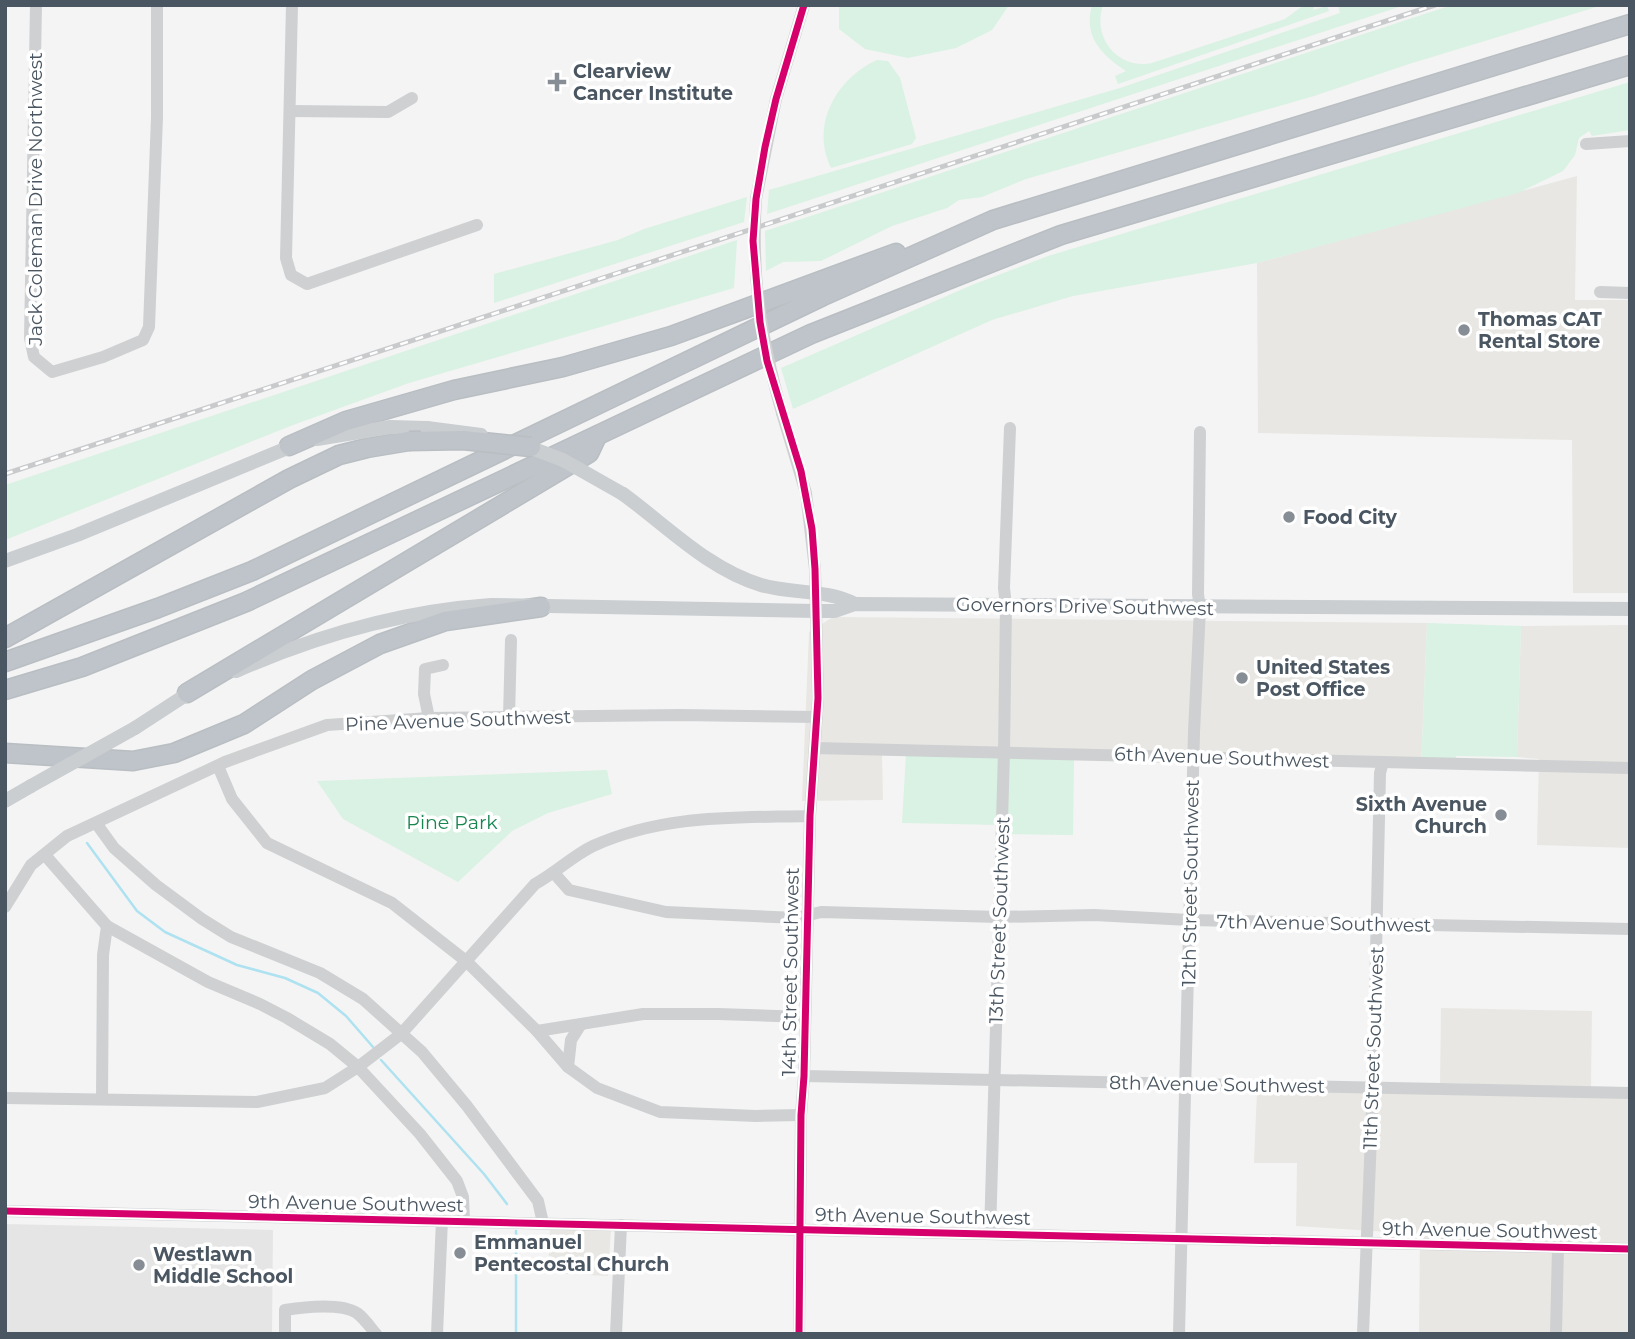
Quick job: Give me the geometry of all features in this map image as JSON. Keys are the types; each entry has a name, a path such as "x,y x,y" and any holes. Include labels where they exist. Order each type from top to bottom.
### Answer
{"highway":[{"path":"289,446 358,417 454,390 563,367 671,336 879,258 993,220 1630,24"},
{"path":"5,690 82,667 246,602 811,334 1061,235 1630,65"},
{"path":"5,662 158,608 252,571 823,296 993,220"},
{"path":"187,693 589,453 597,436"},
{"path":"5,638 289,479 339,455 367,447 409,441 463,440 531,447"},
{"path":"5,753 133,761 174,753 244,724 312,680 380,644 445,621 541,607"}],"main road":[{"path":"5,561 77,535 289,446 347,433 390,428 427,428 464,431 531,447 563,460 623,494 691,548 749,581 777,588 839,596 855,604"},
{"name":"Governors Drive Southwest","path":"5,802 135,728 187,693 257,662 318,639 380,621 453,607 491,605 835,611 855,604 1630,609"}],"street":[{"name":"Jack Coleman Drive Northwest","path":"36,5 30,338 34,357 52,372 103,358 143,340 149,327 157,117 157,5"},
{"path":"292,5 286,258 291,275 307,284 477,225"},
{"name":"14th Street Southwest","path":"799,1334 801,1115 810,816 817,718 815,569 809,510 801,471 767,361 756,299 753,241 756,199 776,99 804,5"},
{"path":"290,111 388,112 412,98"},
{"path":"1587,144 1630,141"},
{"path":"1600,292 1630,293"},
{"name":"13th Street Southwest","path":"990,1234 1010,428"},
{"name":"12th Street Southwest","path":"1179,1334 1193,757 1200,608 1200,432"},
{"path":"509,718 511,640"},
{"path":"429,718 424,694 425,669 443,665"},
{"name":"Pine Avenue Southwest","path":"5,907 31,865 68,836 218,766 327,725 429,718 680,715 817,718"},
{"name":"6th Avenue Southwest","path":"815,748 1630,768"},
{"name":"11th Street Southwest","path":"1363,1334 1373,1087 1380,772 1383,762"},
{"path":"218,766 232,799 267,843 392,903 466,961 537,1031 568,1067 597,1088 660,1112 801,1115"},
{"path":"5,1098 257,1102 325,1088 401,1034 535,884 591,846 650,825 692,819 810,816"},
{"path":"96,823 114,848 156,885 202,919 231,937 320,973 363,999 422,1052 467,1106 538,1201 543,1223"},
{"path":"45,855 107,926 208,982 287,1018 330,1044 358,1067 420,1133 457,1181 463,1197 464,1221"},
{"name":"7th Avenue Southwest","path":"554,873 569,890 666,912 797,918 821,912 999,917 1094,915 1377,925 1630,929"},
{"path":"102,1099 103,956 107,926"},
{"path":"537,1031 643,1014 718,1013 805,1017"},
{"path":"568,1067 571,1040 581,1024"},
{"name":"8th Avenue Southwest","path":"804,1076 1186,1086 1630,1093"},
{"name":"9th Avenue Southwest","path":"5,1212 1630,1249"},
{"path":"437,1334 442,1220"},
{"path":"616,1334 621,1225"},
{"path":"1556,1334 1558,1247"},
{"path":"285,1334 285,1310 303,1307 345,1308 358,1314 376,1334"}],"shaded area":[{"path":"1577,176 1575,300 1630,300 1630,593 1573,593 1572,440 1258,433 1257,263"},
{"path":"833,617 1427,623 1421,767 882,754 883,800 802,801 809,632"},
{"path":"1630,625 1630,848 1537,845 1539,759 1517,757 1521,626"},
{"path":"1441,1008 1592,1011 1591,1087 1440,1083"},
{"path":"1257,1090 1630,1097 1630,1334 1419,1334 1420,1234 1296,1226 1297,1163 1254,1163"},
{"name":"Westlawn Middle School","path":"5,1224 273,1230 272,1334 5,1334"},
{"path":"550,1230 611,1230 608,1276 548,1273"}],"green space":[{"path":"839,5 1009,5 992,30 956,48 908,58 865,49 839,29"},
{"path":"1092,5 1103,5 1101,29 1110,49 1118,56 1139,64 1152,63 1285,19 1304,5 1315,5 1313,10 1327,6 1329,11 1118,84 1115,76 1126,71 1102,52 1092,36"},
{"path":"1338,5 1405,5 767,214 769,190 1120,88 1340,13"},
{"path":"1452,5 1603,5 1314,96 1026,179 982,197 959,200 947,208 892,226 821,261 783,262 766,271 765,231"},
{"path":"877,60 888,61 900,78 916,138 912,144 831,168 825,152 824,136 831,105 850,79"},
{"path":"1630,82 1630,130 1592,136 1589,131 1579,138 1575,155 1563,171 1518,193 1257,263 1073,296 992,320 793,409 781,368 972,285 1048,256"},
{"path":"747,197 744,222 494,303 494,274 618,240 644,229"},
{"path":"737,240 734,288 409,383 293,425 5,540 5,485"},
{"path":"1427,623 1521,626 1517,757 1456,756 1456,768 1421,767"},
{"path":"906,754 1074,758 1073,835 1001,834 1001,825 902,823"},
{"name":"Pine Park","path":"607,770 612,794 548,813 512,831 458,882 343,819 317,781"}],"waterway":[{"path":"87,843 137,911 165,932 237,965 285,978 318,993 346,1016 373,1047"},
{"path":"381,1060 484,1174 507,1204"},
{"path":"516,1231 516,1334"}],"railway":[{"path":"5,474 1435,5"}],"cycle path":[{"path":"799,1334 801,1115 810,816 818,698 815,569 812,529 801,471 767,361 760,322 753,241 756,199 765,147 776,99 804,5"},
{"path":"5,1211 1630,1249"}],"place":[{"name":"Clearview Cancer Institute","path":"557,82"},
{"name":"Thomas CAT Rental Store","path":"1464,330"},
{"name":"Food City","path":"1289,517"},
{"name":"United States Post Office","path":"1242,678"},
{"name":"Sixth Avenue Church","path":"1501,815"},
{"name":"Emmanuel Pentecostal Church","path":"460,1253"},
{"name":"Westlawn Middle School","path":"139,1265"}]}
